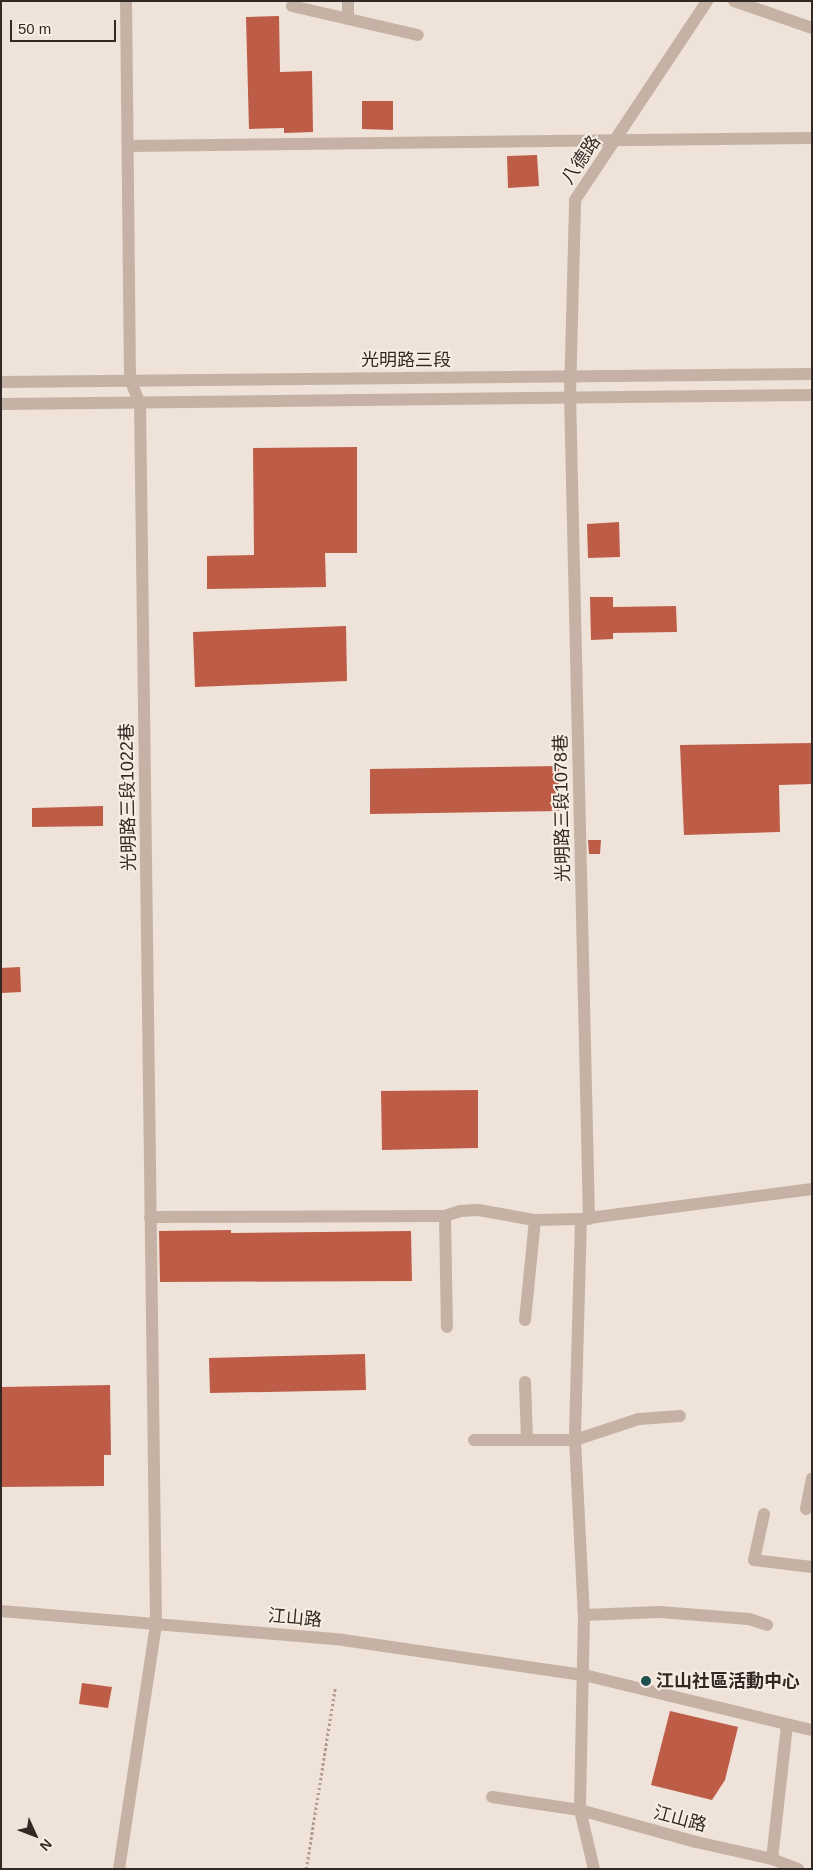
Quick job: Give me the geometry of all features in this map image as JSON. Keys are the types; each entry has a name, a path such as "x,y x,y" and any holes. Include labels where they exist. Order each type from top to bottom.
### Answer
{"street":[{"path":"126,1 134,146 130,379"},
{"path":"348,1 348,19"},
{"name":"八德路","path":"570,396 576,200 707,1"},
{"path":"734,1 812,28"},
{"path":"292,6 418,35"},
{"path":"134,146 812,138"},
{"name":"光明路三段","path":"1,382 130,379 812,374"},
{"name":"光明路三段1022巷","path":"119,1869 156,1623 140,404 130,379"},
{"path":"1,404 140,404 570,396 812,395"},
{"name":"光明路三段1078巷","path":"570,396 585,1219 575,1440 584,1615 584,1675"},
{"path":"150,1217 445,1216 460,1211 478,1210 534,1220 585,1219 812,1189"},
{"path":"445,1216 447,1328"},
{"path":"525,1320 534,1220"},
{"path":"525,1382 527,1440"},
{"path":"474,1440 575,1440 639,1419 680,1416"},
{"path":"806,1509 812,1479"},
{"path":"764,1514 754,1560 812,1567"},
{"name":"江山路","path":"1,1611 343,1640 584,1675 812,1730"},
{"path":"584,1615 660,1612 749,1619 767,1625"},
{"path":"584,1675 579,1739 580,1810 594,1869"},
{"path":"772,1859 787,1724"},
{"name":"江山路","path":"492,1797 580,1810 772,1859 798,1869"}],"path":[{"path":"306,1869 335,1687"}],"building":[{"path":"279,16 280,72 312,71 313,132 284,133 284,128 249,129 246,17"},
{"path":"362,101 393,101 393,130 362,129"},
{"path":"537,155 539,186 508,188 507,156"},
{"path":"357,447 357,553 325,553 326,587 207,589 207,556 254,555 253,448"},
{"path":"619,522 620,557 588,558 587,524"},
{"path":"590,597 613,597 613,607 676,606 677,632 613,633 613,639 591,640"},
{"path":"346,626 347,681 195,687 193,632"},
{"path":"812,743 812,784 779,785 780,832 684,835 680,745"},
{"path":"559,766 559,811 370,814 370,769"},
{"path":"103,806 103,826 32,827 32,808"},
{"path":"588,840 601,840 600,854 589,854"},
{"path":"20,967 21,992 1,993 1,968"},
{"path":"478,1090 478,1148 382,1150 381,1091"},
{"path":"231,1230 231,1233 411,1231 412,1281 160,1282 159,1231"},
{"path":"365,1354 366,1390 210,1393 209,1358"},
{"path":"110,1385 111,1455 104,1455 104,1486 1,1487 1,1387"},
{"path":"82,1683 112,1687 108,1708 79,1704"},
{"path":"670,1711 738,1727 725,1780 712,1800 651,1785"}],"place":[{"name":"江山社區活動中心","path":"646,1681"}]}
